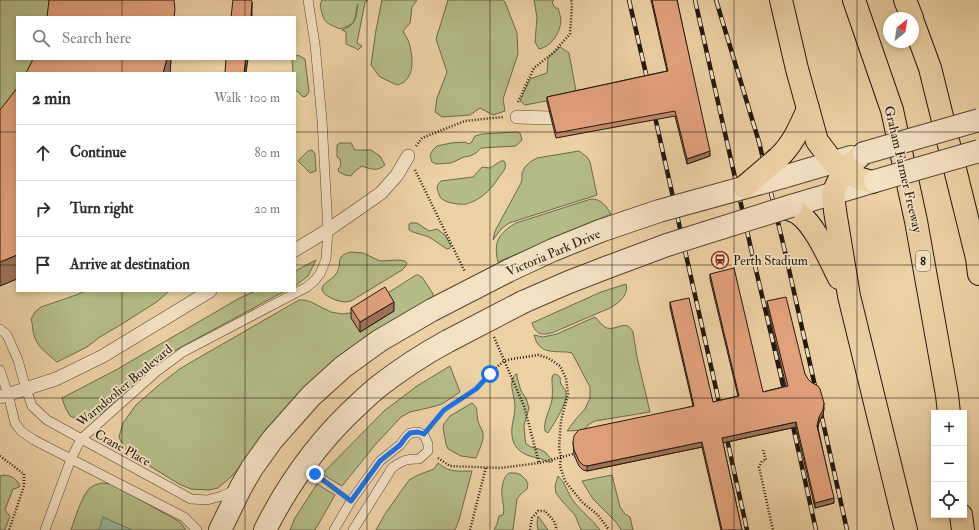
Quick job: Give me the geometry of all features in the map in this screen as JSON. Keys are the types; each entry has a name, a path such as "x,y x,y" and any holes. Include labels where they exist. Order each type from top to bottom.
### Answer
{"highway":[{"path":"781,0 817,141 838,167 858,178 872,182"},
{"name":"Graham Farmer Freeway","path":"854,0 892,110 916,221 949,410"},
{"path":"905,0 910,12"},
{"path":"919,38 930,68 977,258 979,274"},
{"path":"744,187 780,167 784,152 797,133 808,108"},
{"path":"838,167 864,153"},
{"path":"838,167 833,194 834,211 849,296 906,530"},
{"path":"790,208 800,214 811,227 823,246 849,296"},
{"path":"961,518 963,530"}],"street":[{"path":"517,117 551,118"},
{"path":"864,153 979,120"},
{"path":"265,530 276,507 291,483 318,447 346,415 378,386 448,340 523,302 569,282 667,245 979,151"},
{"path":"296,249 328,230 381,193 397,175 408,156"},
{"path":"780,167 838,167"},
{"name":"Victoria Park Drive","path":"220,530 241,487 252,468 272,440 311,396 343,367 378,341 432,310 553,250 600,231 659,211 744,187"},
{"path":"4,396 56,379 103,356 208,292"}],"lane":[{"name":"Warndoolier Boulevard","path":"45,530 71,459 81,439 156,372 183,352 307,287 320,274 326,259 328,230 322,120 315,44 308,0"},
{"name":"Crane Place","path":"0,329 7,335 16,353 32,406 47,420 191,499 207,500 222,496 241,487"},
{"path":"0,370 4,396 14,423 21,431 34,440 184,517 197,530"},
{"path":"334,530 351,501 380,461 400,445 410,433 418,432 424,434 428,444 428,450 420,459 409,459 402,461 392,468 353,530"}],"path":[{"path":"468,277 408,156 422,138 465,121 517,117 517,104 534,68 554,52 570,34 571,0"},
{"path":"496,341 524,406 539,463"},
{"path":"424,434 444,410 476,389 497,367 504,362 512,359 538,355 548,358 560,366 566,378 568,394 561,421 558,448 561,457 560,466 566,481 582,502 598,515 609,530"},
{"path":"428,450 450,466 500,468 539,463 583,452"},
{"path":"763,450 766,460 762,461 759,467 773,530"},
{"path":"0,456 24,474 24,486 9,530"},
{"path":"470,530 486,467"},
{"path":"315,474 351,501"},
{"path":"530,530 532,518 538,511 545,511 554,521 557,530"}],"shaded area":[{"path":"0,0 173,0 174,16 16,16 16,60 171,60 170,72 16,72 16,279 0,286"},
{"path":"322,0 368,0 365,2 357,43 362,46 358,50 346,44 346,32 342,30 350,26 354,20 350,25 340,29 329,24 322,14"},
{"path":"382,0 417,0 412,7 410,23 403,31 409,42 411,52 411,72 405,81 397,85 380,77 371,65"},
{"path":"448,0 503,0 505,2 517,33 518,54 503,99 505,111 493,115 480,108 470,115 442,117 435,112 437,98 447,72 436,39"},
{"path":"534,0 554,0 552,2 555,8 558,8 561,19 557,35 551,42 539,49 535,42 537,17"},
{"path":"560,47 569,53 576,91 573,96 525,105 520,101 530,79 547,73 548,58"},
{"path":"298,55 305,59 309,92 303,97 296,91 296,72 293,72 292,60 296,60 296,56"},
{"path":"520,133 522,140 516,146 481,148 470,156 451,163 436,164 432,162 430,156 432,151 437,146 465,142 469,144 475,136 482,134"},
{"path":"340,143 351,143 355,150 371,150 380,156 385,165 379,169 371,169 362,166 351,176 345,175 339,172 338,169 341,166 340,159 337,157 337,145"},
{"path":"312,150 315,154 316,171 310,173 298,161 308,151"},
{"path":"579,151 587,157 590,162 597,195 509,223 501,229 493,240 495,231 521,183 522,173 525,167 537,158"},
{"path":"501,161 504,161 505,163 503,171 491,188 477,200 467,204 460,204 448,202 440,197 437,187 441,181 473,177 482,167 490,168"},
{"path":"591,199 601,202 611,214 498,262 496,249 497,244 505,230 516,223"},
{"path":"417,223 429,231 437,229 445,235 451,246 450,248 447,249 429,237 409,230 409,224"},
{"path":"351,252 363,253 380,261 398,260 405,261 407,263 402,270 351,301 342,302 328,296 322,289 338,271 340,258"},
{"path":"316,260 308,276 296,285 296,270"},
{"path":"416,275 422,277 433,294 433,298 390,322 347,350 310,383 232,476 218,488 209,490 191,489 179,484 135,457 124,448 119,437 123,423 136,405 181,368 299,300 311,302 331,312 342,314 350,313 391,291"},
{"path":"626,284 627,288 625,295 617,304 610,308 554,332 540,334 535,330 532,323 601,292"},
{"path":"83,292 168,292 158,301 100,337 87,347 57,362 43,350 35,339 31,319 35,312 41,307"},
{"path":"253,292 283,292 172,352 100,414 85,420 70,416 62,398 114,371 238,299"},
{"path":"595,317 607,328 614,328 624,325 630,328 633,332 637,357 650,412 595,421 589,424 584,430 567,431 585,409 590,398 590,387 572,353 545,350 537,343 534,335 543,337 557,334"},
{"path":"450,366 460,392 442,404 410,412 401,417 375,445 342,486 322,474 384,411 417,386"},
{"path":"516,374 521,391 526,398 529,408 524,425 526,444 545,452 553,461 552,462 526,455 521,452 515,444 512,434 515,406 512,381"},
{"path":"555,374 560,377 561,384 566,392 566,397 560,413 548,433 545,431 545,423 552,400 552,378"},
{"path":"472,403 476,409 478,421 483,433 482,442 476,458 461,456 448,449 443,428 450,416"},
{"path":"438,463 450,470 472,471 455,530 376,530 385,514 409,480 434,469"},
{"path":"509,473 521,475 528,484 527,489 517,499 513,530 494,530 499,516 503,515 504,508 502,488 504,479"},
{"path":"4,475 14,478 20,486 13,489 5,510 10,516 5,530 0,530 0,476"},
{"path":"612,475 620,507 625,514 630,517 633,530 621,530 616,522 593,499 582,481"},
{"path":"558,476 563,481 574,502 600,530 581,530 575,515 556,493 555,486"},
{"path":"102,483 111,484 119,488 180,522 186,530 71,530 85,494 91,487"},
{"path":"317,484 335,495 315,530 290,530 295,518"},
{"path":"538,516 548,530 538,530"},
{"path":"103,517 132,530 99,530"}],"building":[{"path":"49,0 174,0 175,10 174,16 47,16"},
{"path":"233,0 251,0 251,16 231,16"},
{"path":"652,0 677,0 710,151 687,159 675,111 556,133 547,97 668,71"},
{"path":"32,60 167,60 163,72 26,72"},
{"path":"226,60 246,60 244,72 225,72"},
{"path":"16,89 16,255 0,262 0,110"},
{"path":"734,268 763,392 788,386 767,301 786,297 805,374 811,382 820,389 824,403 817,426 834,498 815,503 796,422 722,438 742,530 722,530 702,442 587,466 583,465 579,461 574,450 573,442 574,436 579,430 694,406 670,302 689,298 713,402 739,396 710,274"},
{"path":"385,287 394,302 360,322 351,308"}],"railway":[{"path":"629,0 649,87"},
{"path":"695,0 786,398"},
{"path":"716,0 759,142 847,530"},
{"path":"653,108 721,411"},
{"path":"791,417 816,530"},
{"path":"725,430 747,530"}],"place":[{"name":"Perth Stadium","path":"720,260"}],"route":[{"path":"315,474 351,501 380,461 400,445 410,433 418,432 424,434 444,410 476,389 490,374"}]}
